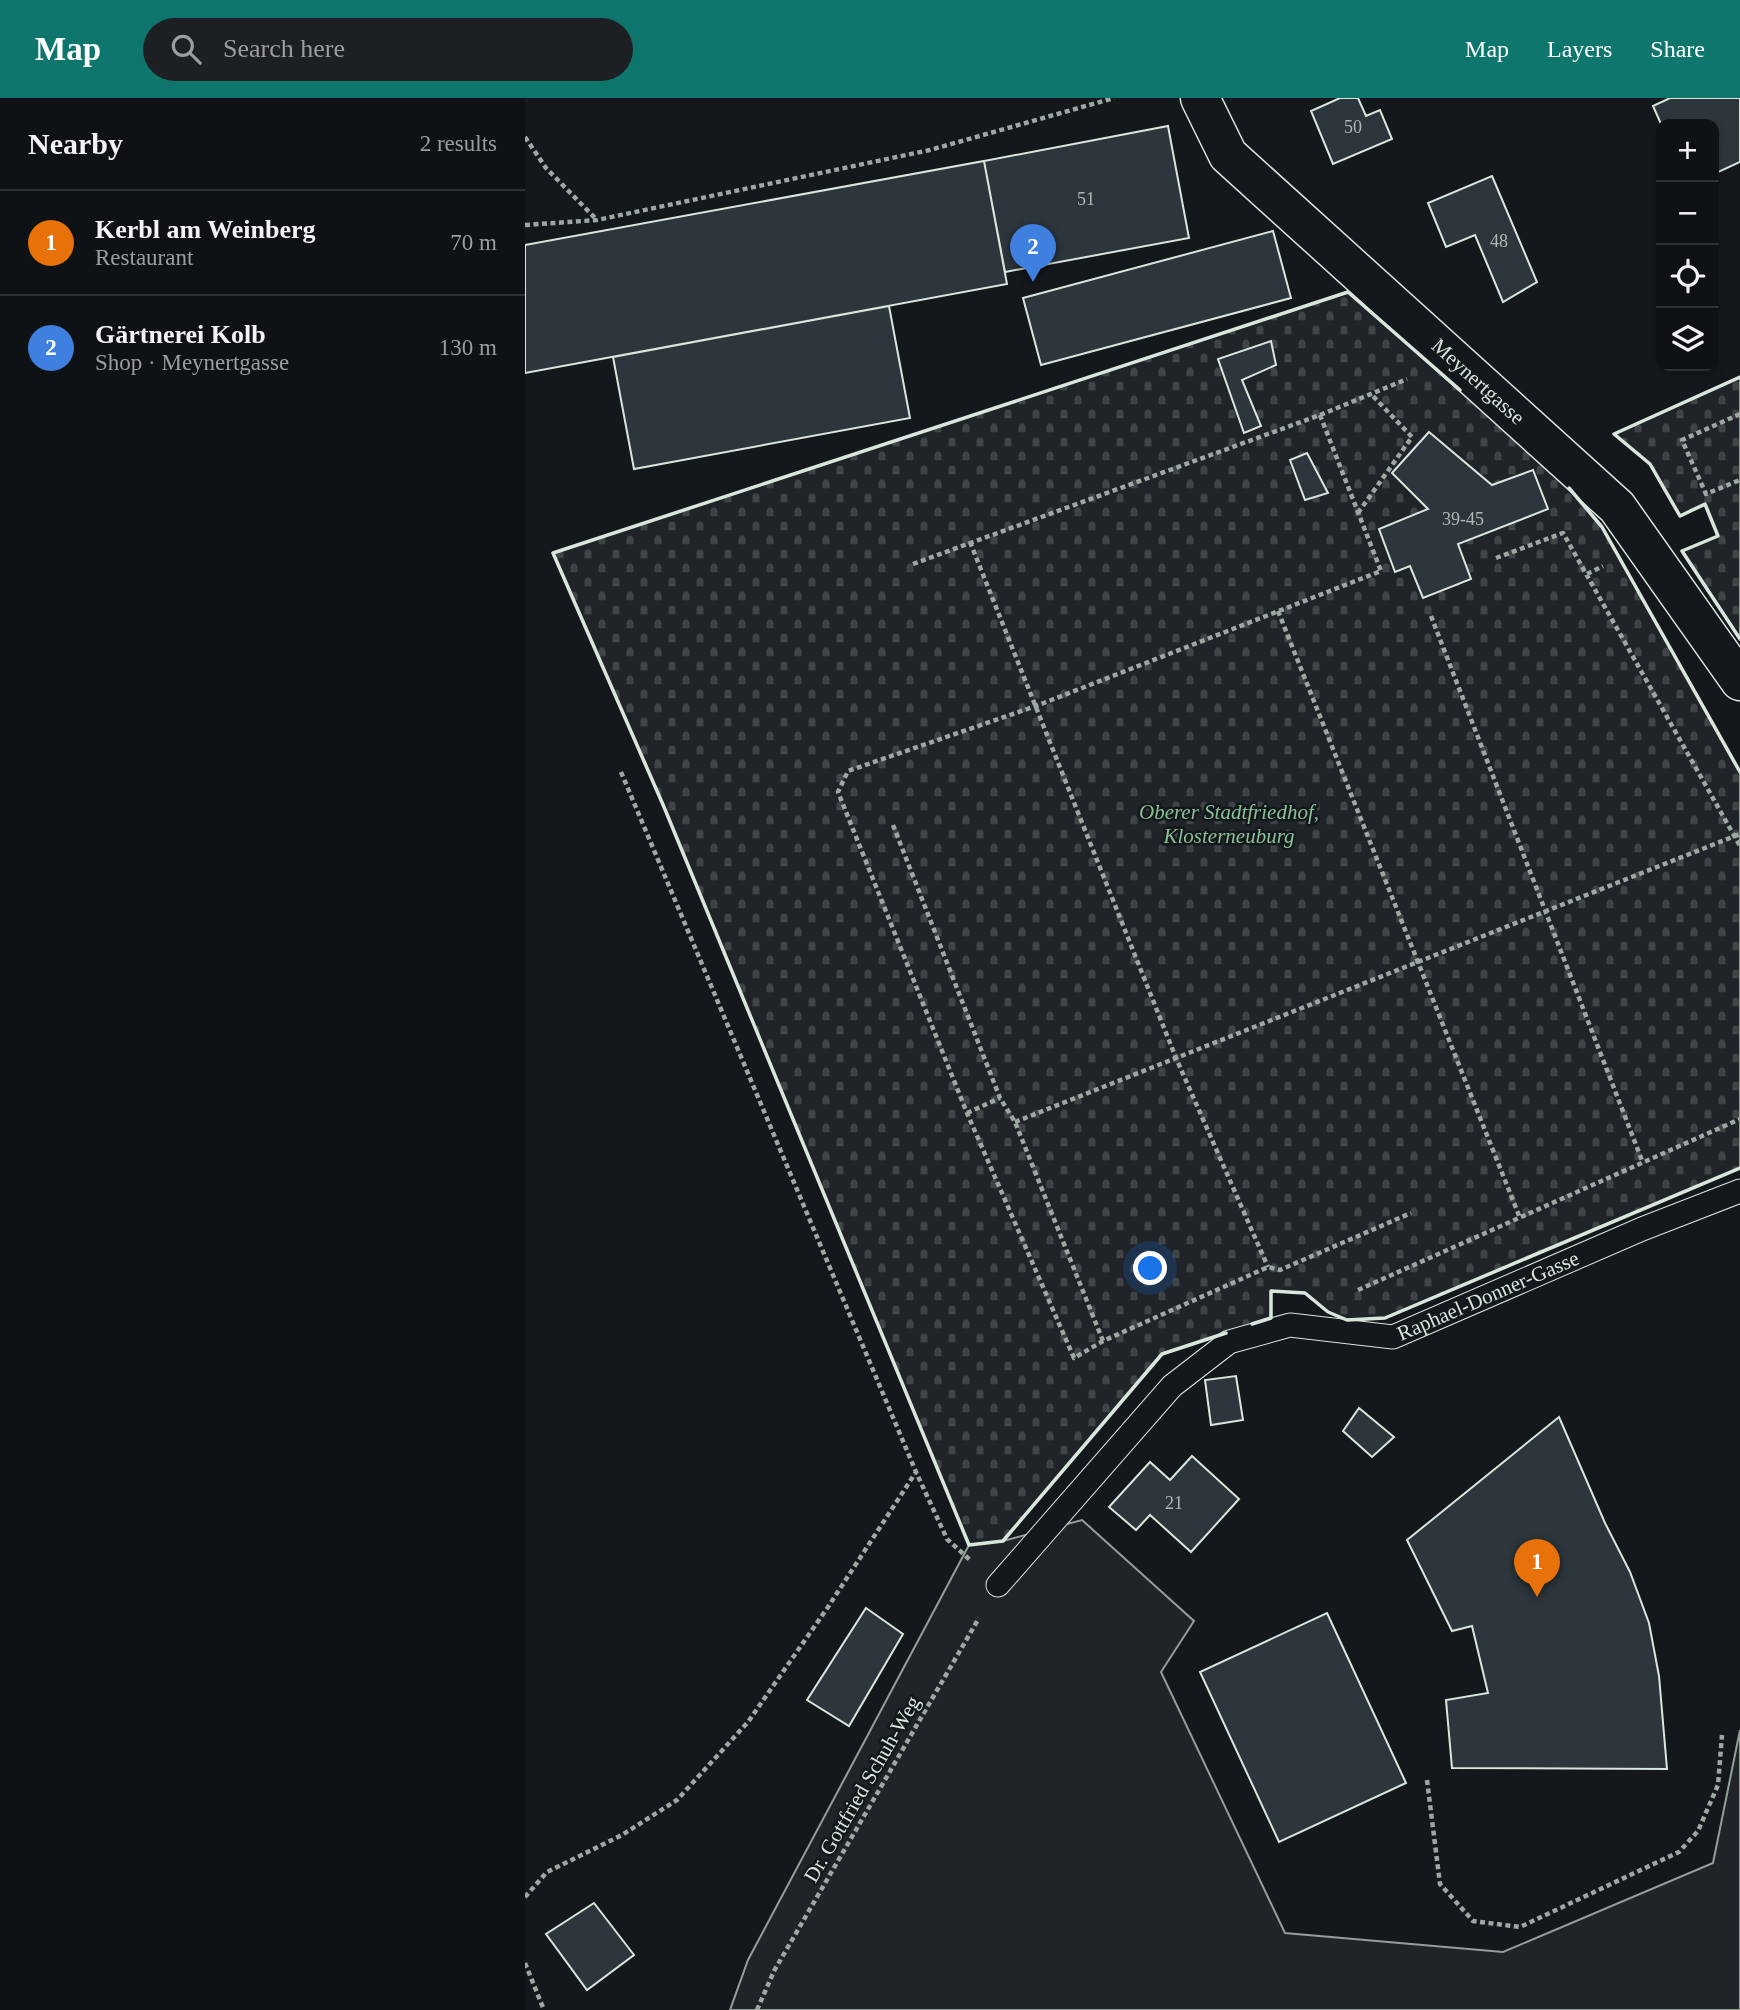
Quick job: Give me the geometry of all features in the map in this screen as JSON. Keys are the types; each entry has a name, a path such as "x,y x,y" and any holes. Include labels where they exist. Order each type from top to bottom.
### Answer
{"street":[{"name":"Meynertgasse","path":"1200,98 1228,155 1618,507 1740,681"}],"lane":[{"name":"Raphael-Donner-Gasse","path":"998,1585 1172,1386 1230,1342 1290,1325 1392,1337 1642,1229 1740,1191"}],"path":[{"path":"525,225 597,220 930,150 1114,98"},
{"path":"525,137 546,167 597,220"},
{"path":"913,564 1320,415 1434,368 1451,356"},
{"path":"1358,513 1412,438 1371,394"},
{"path":"1740,414 1682,440 1706,494 1740,480"},
{"path":"1320,415 1381,571 1036,706 848,771 838,792 967,1113 1074,1358 1103,1341 1268,1267 1280,1270 1411,1213"},
{"path":"1496,558 1563,534 1737,835 1740,846"},
{"path":"970,542 1176,1058 1268,1267"},
{"path":"1278,611 1520,1218"},
{"path":"1431,616 1643,1163"},
{"path":"621,772 916,1472 947,1539 998,1585"},
{"path":"893,825 1000,1098 1015,1122 1103,1341"},
{"path":"1015,1122 1737,835"},
{"path":"967,1113 1000,1098"},
{"path":"1359,1290 1740,1119"},
{"path":"525,1897 547,1871 622,1835 677,1800 748,1722 828,1607 916,1472"},
{"name":"Dr. Gottfried Schuh-Weg","path":"757,2010 774,1971 998,1585"},
{"path":"1427,1780 1440,1884 1473,1921 1520,1927 1679,1852 1698,1831 1718,1785 1722,1735"},
{"path":"525,1963 544,2010"}],"green space":[{"name":"Oberer Stadtfriedhof, Klosterneuburg","path":"1348,292 1450,382 1545,460 1602,527 1740,772 1740,1168 1385,1318 1347,1320 1328,1312 1305,1293 1271,1291 1271,1318 1162,1354 1003,1541 969,1545 664,807 553,553"},
{"path":"1740,377 1740,639 1682,551 1718,536 1705,505 1680,516 1650,464 1614,434"},
{"path":"1082,1520 1194,1621 1161,1672 1285,1933 1503,1952 1713,1863 1740,1730 1740,2010 730,2010 748,1960 969,1545 1003,1541"}],"building":[{"path":"1340,98 1358,98 1366,116 1380,110 1392,139 1333,164 1311,111"},
{"path":"1670,98 1740,98 1740,162 1719,172 1719,119 1659,119 1653,106"},
{"path":"1168,126 1189,238 1005,272 984,161"},
{"path":"984,161 1007,284 525,373 525,245"},
{"path":"1492,176 1537,282 1503,302 1475,235 1446,247 1428,203"},
{"path":"1273,231 1291,298 1041,365 1023,298"},
{"path":"889,306 910,418 634,469 613,357"},
{"path":"1271,341 1276,365 1242,380 1261,426 1244,433 1218,359"},
{"path":"1429,432 1492,485 1533,470 1548,509 1458,544 1471,579 1423,598 1410,566 1395,572 1379,529 1428,509 1392,473"},
{"path":"1307,453 1328,493 1305,500 1290,460"},
{"path":"1236,1376 1243,1420 1211,1425 1205,1380"},
{"path":"1359,1408 1394,1437 1372,1457 1343,1431"},
{"path":"1559,1417 1605,1523 1630,1572 1649,1623 1659,1676 1667,1769 1452,1768 1446,1700 1488,1693 1472,1626 1452,1631 1407,1540"},
{"path":"1192,1456 1239,1499 1191,1552 1150,1515 1136,1530 1109,1507 1150,1462 1170,1480"},
{"path":"866,1608 903,1634 849,1726 807,1700"},
{"path":"1327,1613 1406,1783 1279,1842 1200,1672"},
{"path":"594,1903 634,1955 587,1990 546,1934"}],"wall":[{"path":"1226,1333 1162,1354 1003,1541 969,1545 664,807 553,553 1348,292 1460,390"},
{"path":"1740,377 1614,434 1650,464 1680,516 1705,504 1718,536 1682,551 1740,639"},
{"path":"1569,488 1602,527 1740,772"},
{"path":"1252,1324 1271,1318 1271,1291 1305,1293 1328,1312 1347,1320 1385,1318 1740,1168"}],"place":[{"name":"Gärtnerei Kolb","path":"1033,282"},
{"name":"Kerbl am Weinberg","path":"1537,1597"}]}
